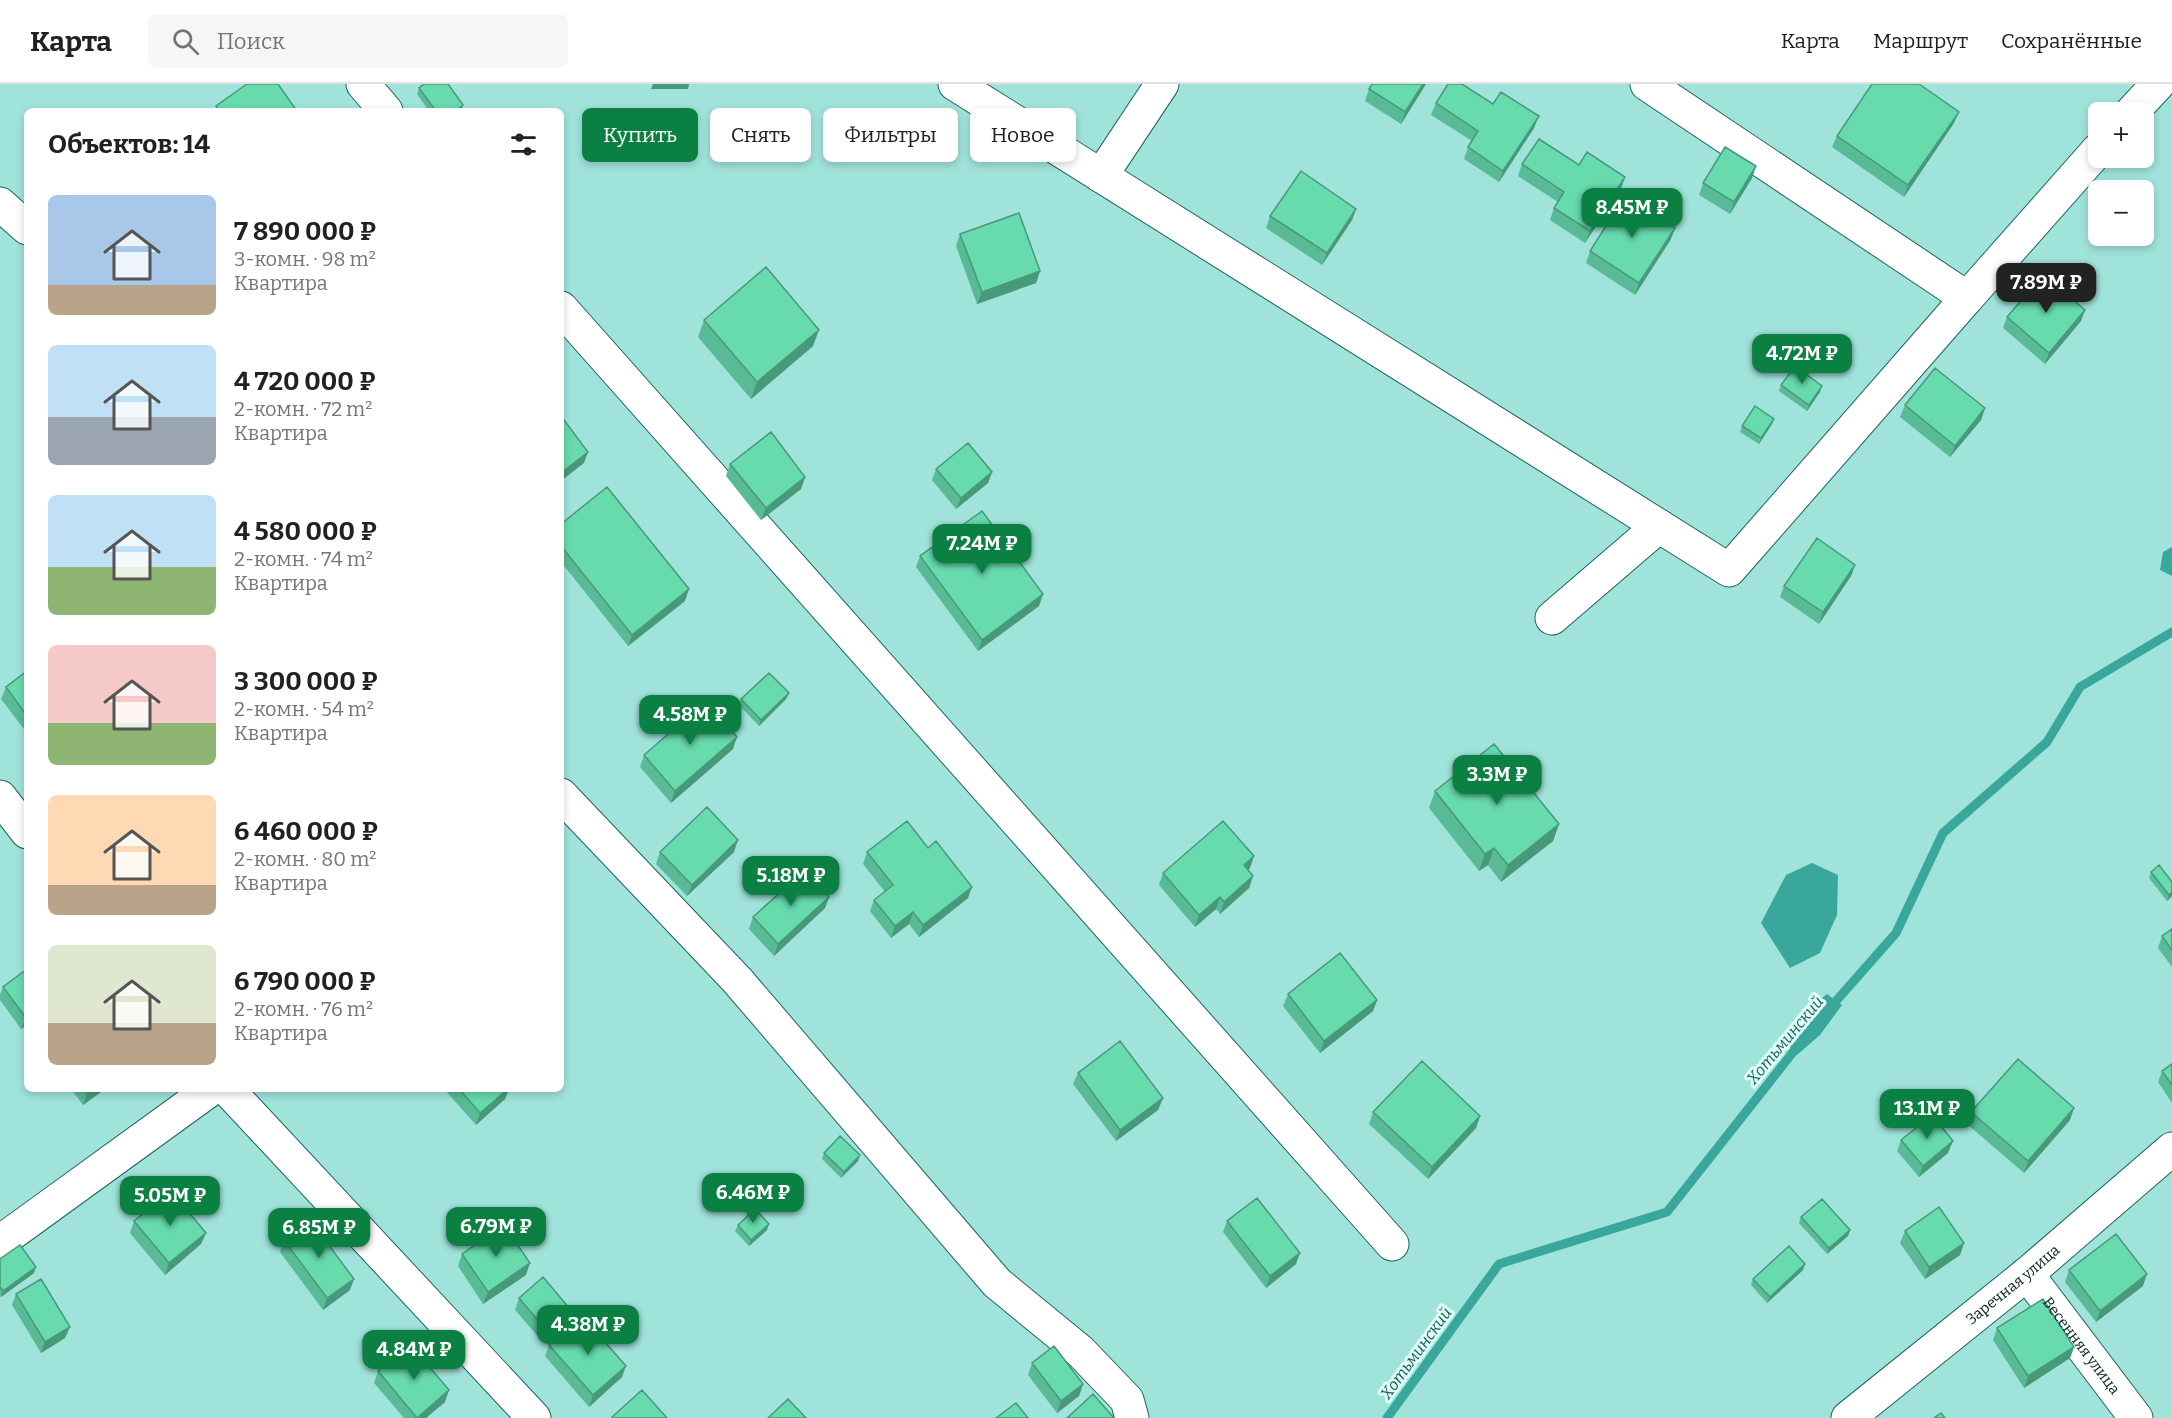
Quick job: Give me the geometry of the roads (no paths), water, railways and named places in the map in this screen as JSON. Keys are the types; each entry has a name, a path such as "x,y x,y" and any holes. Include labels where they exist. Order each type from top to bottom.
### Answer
{"street":[{"path":"363,84 384,108"},
{"path":"955,84 1729,570 2088,161"},
{"path":"1101,176 1162,84"},
{"path":"1647,84 1967,298"},
{"path":"2141,102 2158,84"},
{"path":"0,204 24,225"},
{"path":"564,311 1392,1244"},
{"path":"1552,618 1659,526"},
{"path":"0,797 24,828"},
{"path":"564,798 736,980 997,1283 1080,1351 1127,1400 1132,1418"},
{"path":"0,1242 207,1092"},
{"path":"230,1092 534,1418"},
{"name":"Заречная улица","path":"1848,1418 2027,1274 2172,1149"},
{"name":"Весенняя улица","path":"2027,1274 2136,1418"}],"water":[{"path":"2172,547 2172,576 2160,570 2163,552"},
{"path":"1812,863 1838,875 1837,915 1820,953 1790,968 1761,923 1786,875"},
{"path":"1827,994 1842,1005 1820,1035 1797,1055 1783,1039 1807,1011"}],"waterway":[{"name":"Хотьминский","path":"1829,1009 1896,933 1943,833 2047,742 2080,687 2172,632"},
{"name":"Хотьминский","path":"1387,1418 1499,1264 1667,1212 1801,1042"}]}
